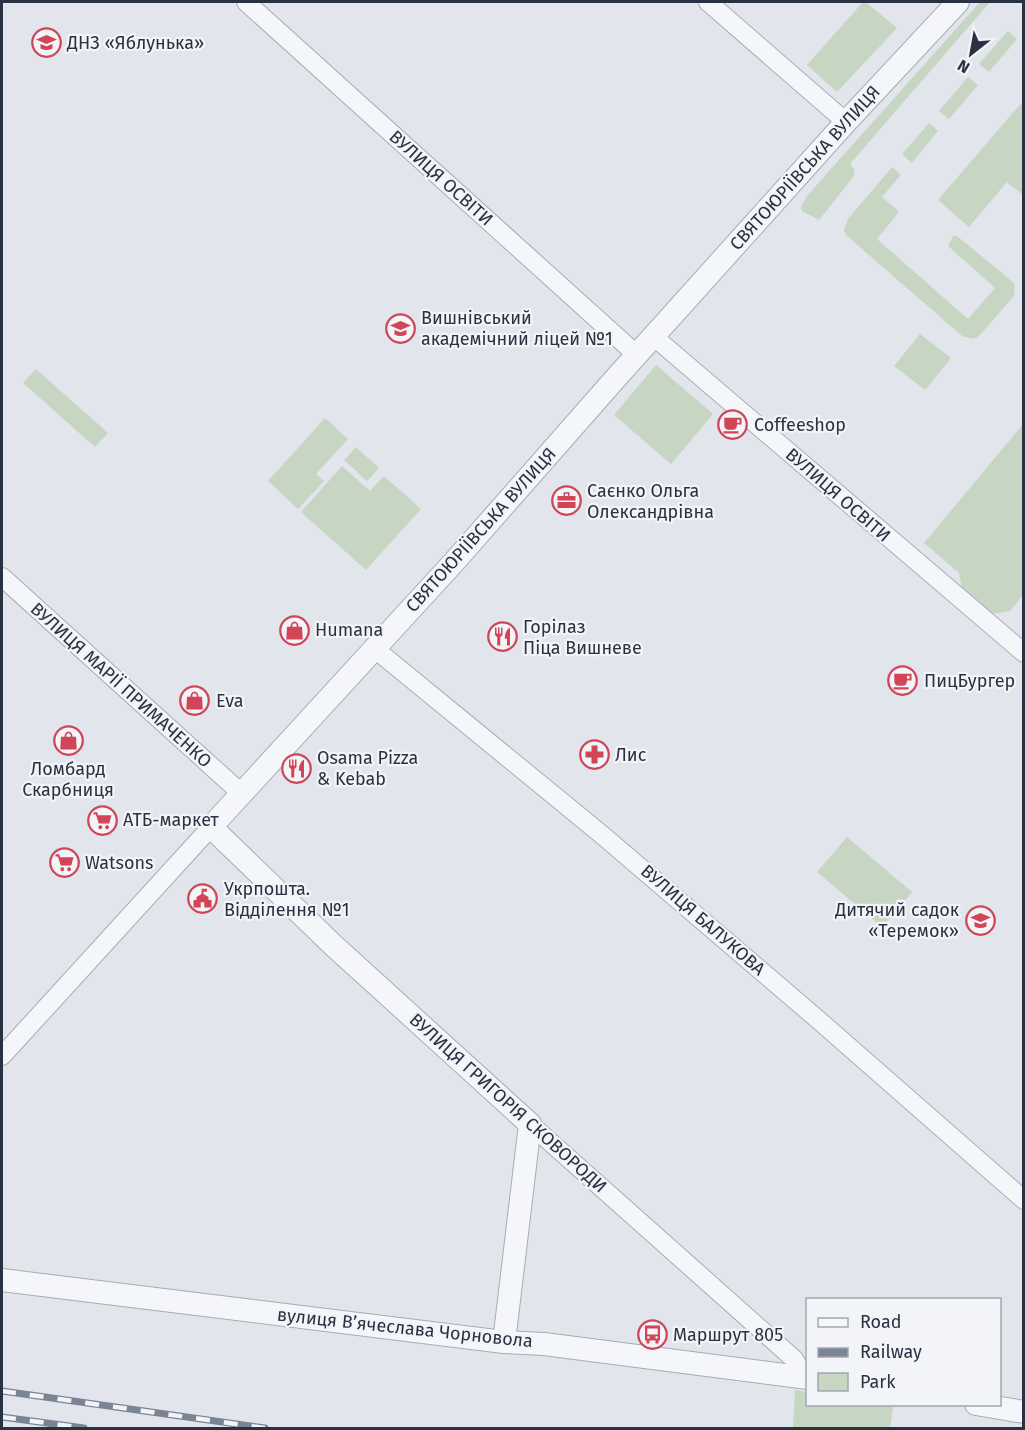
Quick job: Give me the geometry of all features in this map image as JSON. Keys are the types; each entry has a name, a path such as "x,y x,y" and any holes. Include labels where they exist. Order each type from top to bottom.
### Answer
{"street":[{"name":"ВУЛИЦЯ ОСВІТИ","path":"246,2 637,355"},
{"path":"708,2 846,122"},
{"name":"СВЯТОЮРІЇВСЬКА ВУЛИЦЯ","path":"2,1053 375,649 653,336 958,2"},
{"name":"ВУЛИЦЯ ОСВІТИ","path":"653,336 1023,653"},
{"name":"ВУЛИЦЯ МАРІЇ ПРИМАЧЕНКО","path":"2,577 241,793"},
{"name":"ВУЛИЦЯ БАЛУКОВА","path":"375,649 610,842 815,1017 1023,1200"},
{"name":"ВУЛИЦЯ ГРИГОРІЯ СКОВОРОДИ","path":"211,827 333,945 794,1359 806,1378"},
{"path":"504,1342 530,1124"},
{"name":"вулиця Вʼячеслава Чорновола","path":"2,1280 504,1342 544,1344 806,1378"},
{"path":"988,1406 1023,1412"}],"green space":[{"path":"863,2 866,2 897,28 837,92 807,65"},
{"path":"980,2 990,2 850,164 854,170 854,176 819,220 802,211 801,207 806,197"},
{"path":"1008,31 1017,39 989,72 979,64"},
{"path":"968,77 978,85 949,119 939,111"},
{"path":"1023,101 1023,195 1007,182 969,227 938,200"},
{"path":"929,123 938,131 912,163 902,154"},
{"path":"892,167 901,175 882,197 899,212 877,239 968,319 995,288 948,246 953,236 957,236 1015,284 1014,296 979,336 973,339 962,336 846,235 844,230 848,219"},
{"path":"920,334 951,358 925,390 894,366"},
{"path":"656,365 713,414 671,464 614,415"},
{"path":"36,369 108,433 95,447 23,383"},
{"path":"325,418 348,439 316,474 324,481 298,509 268,481"},
{"path":"1023,424 1023,595 1010,611 992,614 962,590 959,573 924,543"},
{"path":"356,447 379,468 367,481 344,460"},
{"path":"342,466 370,491 384,476 421,509 366,570 301,512"},
{"path":"847,837 912,892 882,927 817,872"},
{"path":"795,1390 806,1392 806,1406 893,1406 890,1428 793,1428"}],"railway":[{"path":"2,1391 265,1428"},
{"path":"2,1417 84,1428"}],"place":[{"name":"ДНЗ «Яблунька»","path":"46,43"},
{"name":"Вишнівський академічний ліцей №1","path":"400,328"},
{"name":"Coffeeshop","path":"733,425"},
{"name":"Саєнко Ольга Олександрівна","path":"566,501"},
{"name":"Humana","path":"294,630"},
{"name":"Горілаз Піца Вишневе","path":"502,637"},
{"name":"ПицБургер","path":"903,681"},
{"name":"Eva","path":"195,701"},
{"name":"Ломбард Скарбниця","path":"68,740"},
{"name":"Лис","path":"594,755"},
{"name":"Osama Pizza & Kebab","path":"296,768"},
{"name":"АТБ-маркет","path":"102,820"},
{"name":"Watsons","path":"64,863"},
{"name":"Укрпошта. Відділення №1","path":"203,899"},
{"name":"Дитячий садок «Теремок»","path":"980,920"},
{"name":"Маршрут 805","path":"652,1335"}]}
